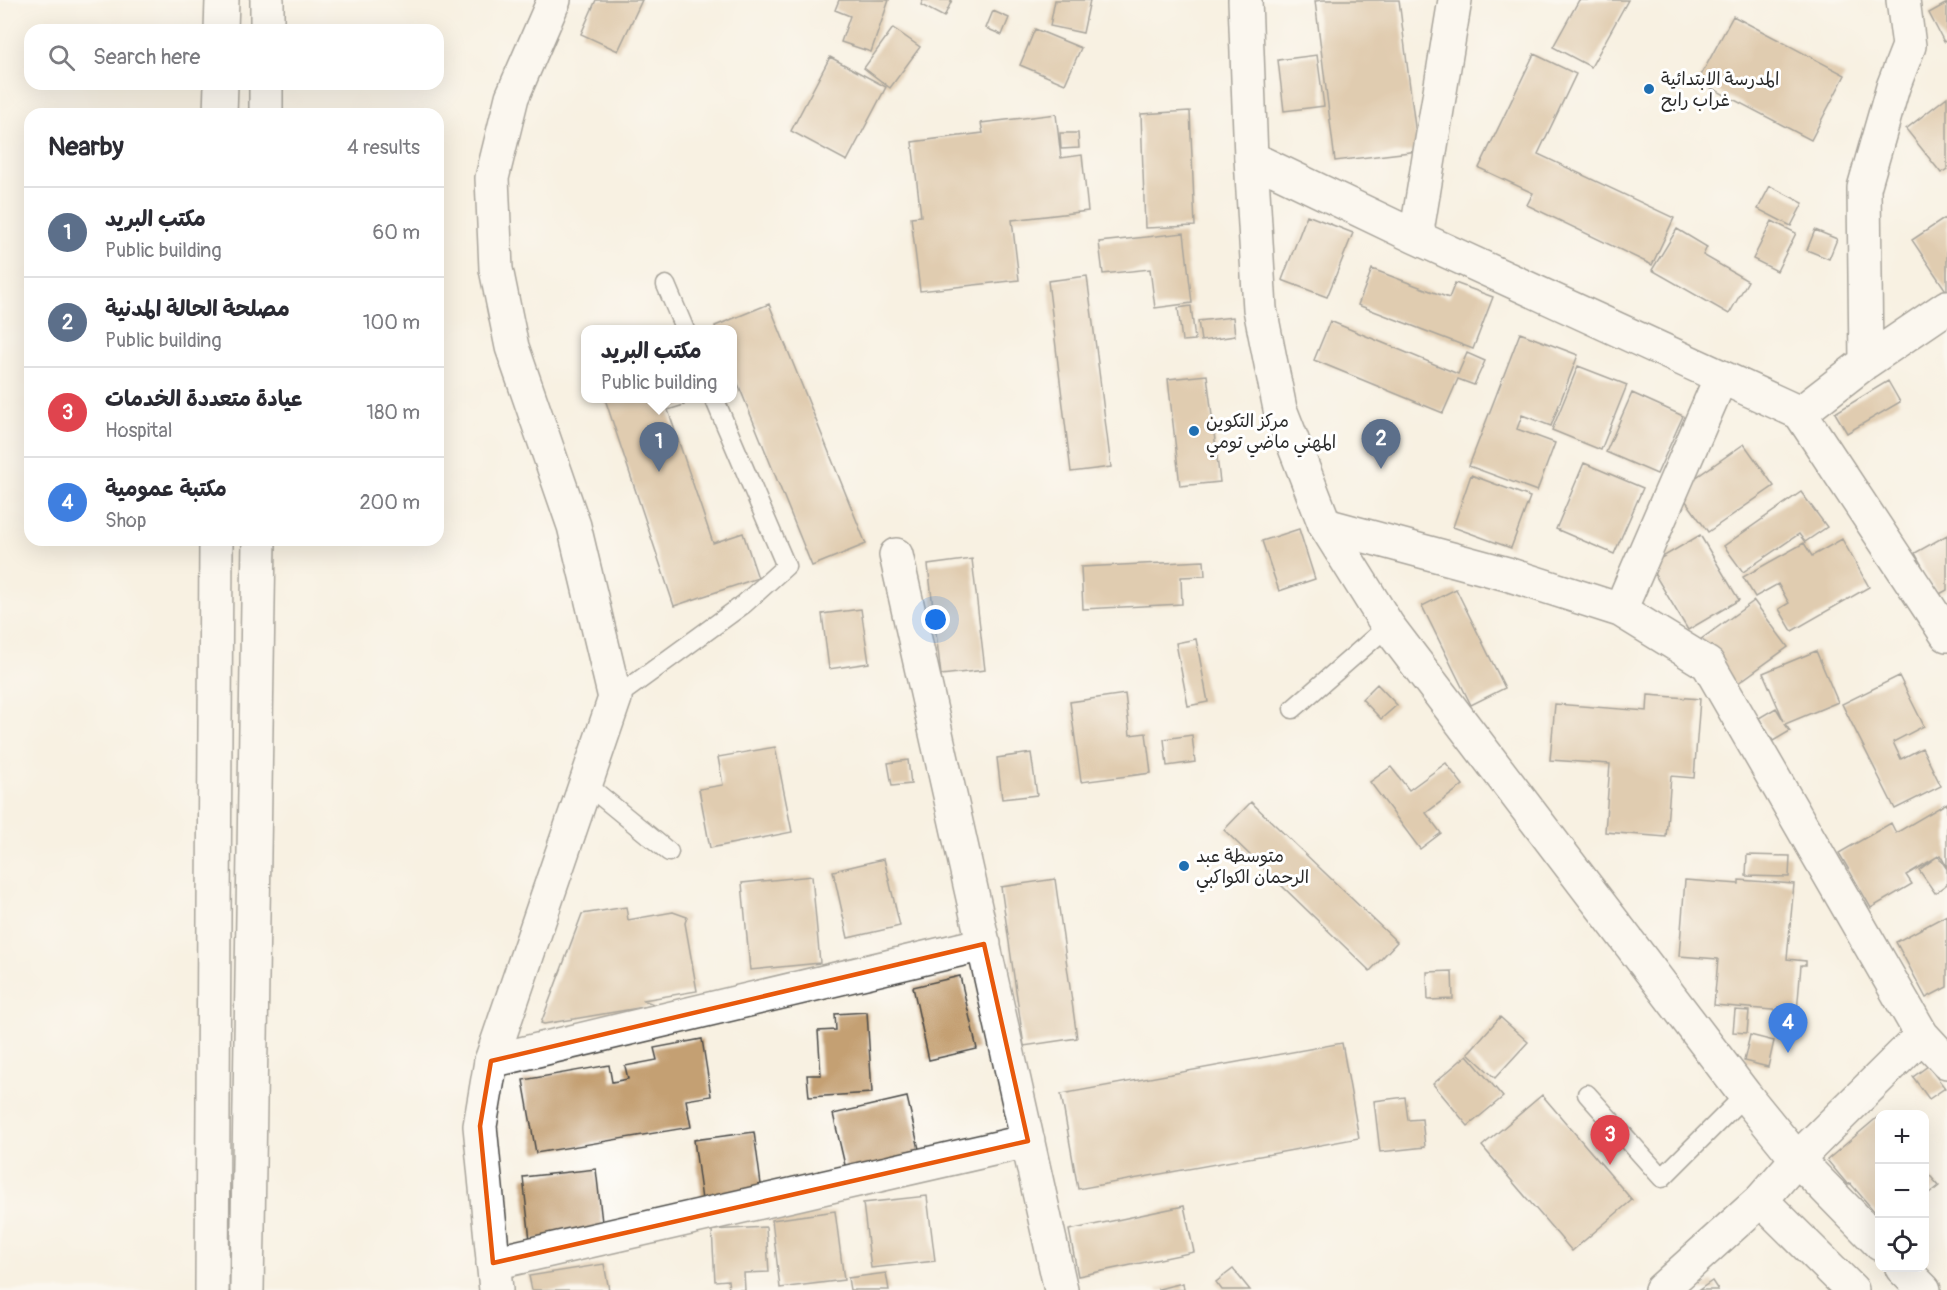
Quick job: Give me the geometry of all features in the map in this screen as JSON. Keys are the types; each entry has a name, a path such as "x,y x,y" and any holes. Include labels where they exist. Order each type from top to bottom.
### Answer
{"main road":[{"path":"221,24 222,0"},
{"path":"267,0 267,24"},
{"path":"554,0 512,97 492,178 496,269 512,347 574,526 615,698 490,1061 480,1126 495,1277 1028,1141"},
{"path":"1245,0 1260,309 1280,409 1325,525 1388,626 1745,1095 1797,1160 1875,1239"},
{"path":"1416,237 1455,0"},
{"path":"1866,362 1864,188 1893,87 1909,46 1903,0"},
{"path":"220,90 220,108"},
{"path":"266,90 266,108"},
{"path":"1251,158 1416,237 1800,413 1947,635"},
{"path":"1800,413 1866,362 1947,307"},
{"path":"1620,610 1721,377"},
{"path":"1325,525 1507,574 1620,610 1708,664 1922,1035 1947,1062"},
{"path":"212,1290 216,546"},
{"path":"247,1290 259,546"},
{"path":"896,555 1061,1290"},
{"path":"490,1061 984,944"},
{"path":"1661,1290 1761,1200 1797,1160 1922,1035"},
{"path":"1761,1200 1852,1290"},
{"path":"1906,1272 1924,1290"}],"lane":[{"path":"666,285 683,325"},
{"path":"615,698 744,604 786,566 716,403"},
{"path":"1293,709 1388,626"},
{"path":"586,784 669,852"},
{"path":"1587,1094 1662,1178 1745,1095"}],"highlighted area":[{"path":"984,944 1028,1141 493,1263 480,1126 491,1061"}],"building":[{"path":"596,0 642,0 618,51 581,34"},
{"path":"839,0 889,0 871,52 841,42 850,16 835,10"},
{"path":"923,0 952,0 944,17 921,5"},
{"path":"1055,0 1090,0 1083,33 1050,26"},
{"path":"1399,0 1418,151 1335,161 1315,1"},
{"path":"1579,0 1628,0 1591,67 1553,47"},
{"path":"1947,3 1947,40 1944,42 1929,13"},
{"path":"993,11 1009,18 1002,35 986,28"},
{"path":"1733,16 1845,75 1811,140 1698,81"},
{"path":"893,28 920,47 890,88 864,68"},
{"path":"1035,29 1081,48 1065,84 1020,65"},
{"path":"1534,54 1576,74 1538,154 1674,218 1652,265 1527,205 1533,193 1479,168"},
{"path":"1317,55 1324,106 1284,111 1278,60"},
{"path":"830,57 886,87 847,161 791,131"},
{"path":"1947,97 1947,169 1941,173 1906,129"},
{"path":"1190,111 1195,226 1145,228 1141,114"},
{"path":"1056,114 1061,158 1082,155 1088,211 1012,220 1019,280 920,291 911,217 921,216 912,142 983,133 981,123"},
{"path":"1060,133 1078,133 1079,148 1061,149"},
{"path":"1770,186 1803,203 1791,226 1758,209"},
{"path":"1307,215 1353,233 1327,297 1282,280"},
{"path":"1947,217 1947,292 1912,240"},
{"path":"1772,221 1796,233 1777,271 1753,259"},
{"path":"1677,229 1707,247 1703,255 1748,281 1729,314 1652,270"},
{"path":"1815,230 1837,239 1829,259 1807,250"},
{"path":"1184,233 1192,303 1155,308 1150,269 1103,274 1099,242"},
{"path":"1372,269 1449,298 1455,283 1493,297 1473,349 1358,305"},
{"path":"1087,276 1111,467 1071,472 1048,281"},
{"path":"769,304 866,544 812,566 737,381 737,325 717,325"},
{"path":"1191,306 1195,340 1182,341 1178,308"},
{"path":"1233,317 1235,336 1201,341 1198,321"},
{"path":"1330,321 1458,374 1467,353 1485,361 1474,385 1458,379 1443,413 1314,360"},
{"path":"1520,333 1578,355 1551,426 1522,415 1517,429 1555,443 1537,491 1469,466"},
{"path":"1578,366 1627,385 1601,450 1552,430"},
{"name":"مركز التكوين المهني ماضي تومي","path":"1207,375 1220,482 1180,486 1168,379"},
{"path":"1888,381 1900,402 1847,433 1835,413"},
{"path":"1632,393 1683,416 1657,474 1606,452"},
{"path":"606,403 683,403 684,405 668,410 713,543 743,533 758,578 674,606"},
{"path":"1744,444 1774,486 1708,532 1678,490"},
{"path":"1584,463 1643,488 1614,554 1556,529"},
{"path":"1471,475 1530,497 1511,548 1453,527"},
{"path":"1801,492 1827,527 1805,542 1799,534 1743,572 1724,546"},
{"path":"1299,529 1315,579 1279,591 1262,541"},
{"path":"1700,535 1739,600 1688,630 1649,565"},
{"path":"1947,535 1947,590 1938,595 1915,553"},
{"path":"1842,539 1869,587 1792,631 1779,609 1789,603 1778,584 1755,597 1743,577 1804,543 1812,556"},
{"path":"972,559 985,670 941,675 928,565"},
{"path":"1204,561 1205,576 1181,577 1182,604 1083,609 1081,567"},
{"path":"1456,589 1505,688 1471,705 1422,606"},
{"path":"1754,601 1788,647 1734,686 1700,640"},
{"path":"861,609 869,663 829,669 822,614"},
{"path":"1196,639 1208,702 1188,706 1176,643"},
{"path":"1816,651 1838,702 1785,724 1790,731 1773,741 1759,718 1776,708 1784,721 1763,673"},
{"path":"1899,676 1924,726 1893,742 1901,759 1922,748 1941,786 1895,809 1842,704"},
{"path":"1377,684 1397,705 1381,719 1362,699"},
{"path":"1125,694 1130,735 1146,733 1151,773 1081,782 1070,702"},
{"path":"1648,695 1700,699 1694,778 1671,776 1666,837 1605,832 1610,764 1550,760 1555,704 1647,711"},
{"path":"1192,735 1195,762 1167,766 1164,739"},
{"path":"775,747 792,832 710,848 699,789 723,785 718,757"},
{"path":"1031,753 1037,795 1002,799 997,758"},
{"path":"908,760 911,784 892,786 888,763"},
{"path":"1446,763 1463,785 1426,813 1441,833 1420,849 1370,782 1391,767 1409,790"},
{"path":"1251,802 1397,942 1370,971 1224,830"},
{"path":"1947,803 1947,867 1940,855 1906,875 1912,884 1871,908 1839,853 1891,823 1896,833"},
{"path":"1747,855 1790,856 1789,877 1746,876"},
{"path":"1938,856 1947,869 1947,884 1935,893 1919,870"},
{"path":"884,859 900,926 848,938 833,871"},
{"path":"812,876 820,963 750,970 742,883"},
{"path":"1055,879 1077,1038 1024,1046 1001,887"},
{"path":"1685,880 1739,884 1739,880 1794,884 1787,959 1806,961 1806,965 1801,965 1797,1012 1714,1005 1718,959 1679,956"},
{"path":"626,907 628,920 673,912 687,917 685,923 697,991 643,1000 656,1005 541,1023 582,914"},
{"path":"1947,915 1947,987 1926,998 1896,942"},
{"path":"1452,971 1453,999 1428,1000 1427,972"},
{"path":"960,976 977,1049 929,1060 913,987"},
{"path":"1735,1010 1749,1011 1747,1033 1733,1032"},
{"path":"867,1012 872,1093 809,1097 807,1075 821,1075 818,1031 836,1030 835,1014"},
{"path":"1500,1017 1528,1042 1495,1078 1468,1053"},
{"path":"1750,1035 1774,1041 1768,1067 1744,1061"},
{"path":"702,1039 711,1096 686,1100 691,1127 536,1153 523,1080 609,1065 612,1082 628,1079 625,1066 657,1060 654,1048"},
{"path":"1342,1043 1359,1138 1078,1189 1061,1094"},
{"path":"1467,1055 1503,1097 1468,1126 1433,1084"},
{"path":"1928,1066 1945,1088 1929,1099 1913,1077"},
{"path":"1542,1095 1632,1200 1572,1251 1482,1146"},
{"path":"907,1097 922,1162 848,1178 833,1114"},
{"path":"1405,1097 1408,1120 1422,1119 1425,1147 1380,1152 1374,1101"},
{"path":"1875,1119 1875,1212 1850,1183 1848,1185 1827,1160"},
{"path":"754,1132 762,1192 702,1200 694,1140"},
{"path":"596,1169 603,1231 530,1240 523,1177"},
{"path":"1929,1175 1939,1186 1929,1194"},
{"path":"927,1196 935,1261 871,1268 863,1203"},
{"path":"1184,1206 1194,1252 1078,1276 1069,1230"},
{"path":"835,1211 844,1280 780,1288 772,1220"},
{"path":"766,1227 769,1272 744,1273 745,1290 729,1290 728,1280 715,1281 712,1230"},
{"path":"604,1264 609,1290 532,1290 529,1276"},
{"path":"1233,1269 1250,1290 1222,1290 1216,1282"},
{"path":"886,1273 889,1290 850,1290 848,1278"},
{"path":"1712,1281 1718,1290 1699,1290"},
{"path":"1183,1283 1184,1290 1158,1290 1158,1289"}],"place":[{"name":"المدرسة الابتدائية غراب رابح","path":"1649,89"},
{"name":"مركز التكوين المهني ماضي تومي","path":"1194,431"},
{"name":"مصلحة الحالة المدنية","path":"1381,469"},
{"name":"مكتب البريد","path":"659,472"},
{"name":"متوسطة عبد الرحمان الكواكبي","path":"1184,866"},
{"name":"مكتبة عمومية","path":"1788,1053"},
{"name":"عيادة متعددة الخدمات","path":"1610,1165"}]}
